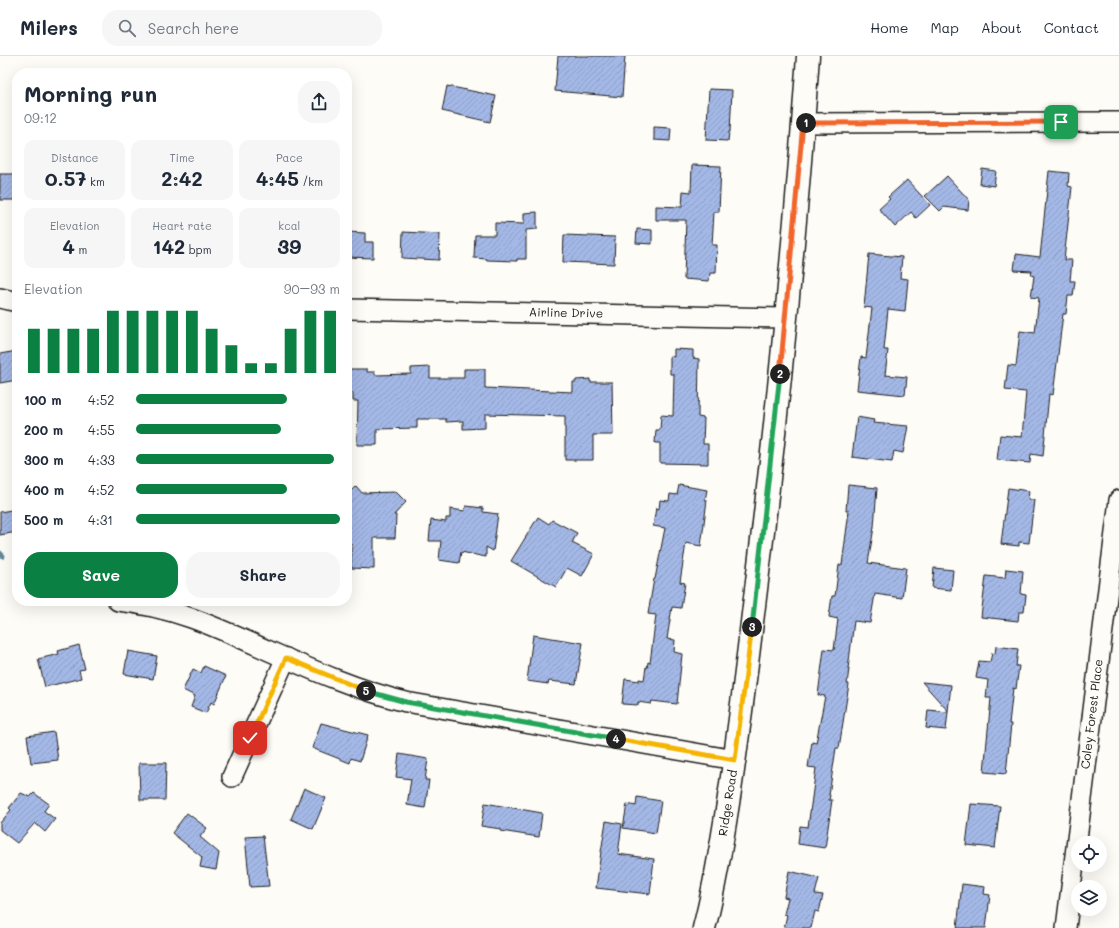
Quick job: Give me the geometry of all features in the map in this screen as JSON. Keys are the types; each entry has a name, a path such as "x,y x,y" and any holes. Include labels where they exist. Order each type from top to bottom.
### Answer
{"street":[{"name":"Ridge Road","path":"704,928 711,903 735,760 776,419 808,56"},
{"path":"803,123 1119,122"},
{"path":"0,298 12,301"},
{"name":"Airline Drive","path":"352,309 785,318"},
{"name":"Coley Forest Place","path":"1066,928 1116,551 1119,500"},
{"path":"149,606 198,620 286,658 381,696 406,702 735,760"},
{"path":"232,777 286,658"}],"building":[{"path":"558,56 625,56 622,97 555,91"},
{"path":"447,86 496,96 490,122 442,111"},
{"path":"709,89 732,90 730,132 728,141 706,140"},
{"path":"654,127 671,128 670,141 654,140"},
{"path":"692,165 721,166 719,212 714,212 712,245 717,245 716,273 710,273 709,281 684,279 686,220 656,220 656,206 682,207 683,191 691,192"},
{"path":"982,169 996,171 994,186 980,184"},
{"path":"1049,171 1069,173 1068,186 1072,187 1064,260 1072,260 1070,281 1075,281 1073,296 1068,296 1066,314 1063,314 1053,395 1049,394 1043,456 1031,454 1030,463 997,460 1000,435 1022,437 1026,392 1005,390 1008,365 1016,366 1020,331 1035,333 1039,298 1031,297 1034,276 1031,275 1032,271 1014,270 1016,254 1040,257"},
{"path":"0,174 12,174 12,200 0,200"},
{"path":"947,176 969,200 968,210 944,207 940,211 925,196"},
{"path":"907,180 930,205 916,218 911,212 895,227 879,209 890,199 888,197"},
{"path":"537,212 537,229 526,230 526,259 517,259 517,261 474,258 475,235 495,235 495,223 524,224 524,213"},
{"path":"637,229 652,230 652,244 636,243"},
{"path":"352,232 365,233 365,242 373,242 373,258 352,257"},
{"path":"403,232 440,234 439,260 402,258"},
{"path":"564,235 615,237 614,264 563,262"},
{"path":"869,254 902,257 900,278 908,279 905,311 888,309 884,350 888,350 885,375 907,377 905,395 857,390 861,357 866,358 872,308 864,307"},
{"path":"674,349 693,350 693,358 699,359 698,417 704,418 703,444 708,444 708,464 660,463 660,443 655,443 656,430 660,430 661,415 673,416 674,374 670,374 670,356 674,357"},
{"path":"12,352 12,381 0,383 0,354"},
{"path":"430,367 430,378 464,378 464,369 485,369 485,388 573,392 573,382 576,382 576,380 590,379 590,382 612,382 613,435 593,435 593,460 565,460 565,416 485,414 485,428 463,429 463,421 446,422 446,419 417,419 417,428 377,429 377,445 357,445 358,401 353,401 352,369 367,369 367,372 375,372 375,375 411,374 411,368"},
{"path":"857,417 874,420 873,423 908,426 903,453 894,451 892,462 852,457"},
{"path":"679,485 707,490 705,500 707,500 701,546 686,543 680,582 685,583 681,608 672,607 667,639 675,640 674,652 682,654 677,704 652,701 651,704 638,702 638,705 622,704 625,679 639,681 639,679 644,680 646,667 647,668 648,662 650,663 656,615 648,614 665,528 653,526 656,508 659,509 660,500 669,501 670,494 677,495"},
{"path":"848,485 877,488 874,527 868,563 906,568 902,598 875,594 870,623 854,621 848,669 847,684 849,684 839,748 836,748 829,795 829,800 832,800 825,848 798,844 800,826 808,827 816,768 808,767 812,742 816,743 825,696 818,695 824,649 834,650 838,619 829,617 832,596 835,596 839,565 842,565 849,511 846,511"},
{"path":"356,486 362,493 396,492 406,502 394,515 396,515 395,538 374,538 374,569 352,568 352,490"},
{"path":"1008,488 1029,491 1028,500 1034,500 1029,543 1019,542 1019,546 1001,544"},
{"path":"466,506 483,508 483,512 498,514 493,551 486,547 486,557 461,552 459,563 439,560 441,541 429,541 431,520 446,522 446,518 450,518 450,509 465,511"},
{"path":"12,510 12,533 0,535 0,512"},
{"path":"538,517 549,524 552,520 577,533 572,543 594,554 582,576 567,568 556,587 511,561"},
{"path":"934,568 953,570 951,590 932,588"},
{"path":"1006,569 1023,571 1021,594 1026,595 1024,612 1019,612 1018,621 981,617 986,576 1005,578"},
{"path":"533,635 583,643 576,684 549,681 548,684 527,681"},
{"path":"79,645 85,669 79,670 81,678 45,687 38,659 59,654 58,651"},
{"path":"996,646 1018,649 1016,666 1019,666 1016,689 1013,688 1006,774 984,772 991,698 986,698 988,680 976,678 979,661 990,662 992,653 995,654"},
{"path":"128,651 157,656 153,679 124,674"},
{"path":"204,666 226,676 214,704 211,702 206,713 191,707 195,696 183,690 193,669 201,673"},
{"path":"922,682 951,685 948,711"},
{"path":"928,710 948,712 946,730 926,728"},
{"path":"321,723 368,735 360,761 351,758 350,763 312,748"},
{"path":"54,732 58,760 31,763 27,736"},
{"path":"399,754 428,759 425,780 429,780 425,808 407,805 411,779 396,777"},
{"path":"139,763 166,763 165,800 140,800"},
{"path":"304,788 326,798 313,829 291,819"},
{"path":"21,793 30,797 34,793 49,804 44,811 55,819 45,832 35,823 17,843 0,830 0,823 11,810 9,808"},
{"path":"637,797 661,801 656,833 623,828 627,804 636,806"},
{"path":"485,803 542,813 539,837 481,826"},
{"path":"971,804 1000,806 995,848 966,845"},
{"path":"187,813 207,828 200,837 219,853 216,870 200,867 202,857 172,833"},
{"path":"606,821 622,824 618,854 654,859 650,894 596,888"},
{"path":"263,836 269,886 250,887 245,837"},
{"path":"789,871 819,878 815,894 823,895 819,912 815,911 811,928 784,928 787,915 784,914 788,898 784,897"},
{"path":"962,884 985,887 984,894 990,895 986,928 957,928"}],"waterway":[{"path":"0,553 3,556"}],"route":[{"path":"250,738 286,658 381,696 406,702 735,760 778,404 803,123 1061,122"}]}
